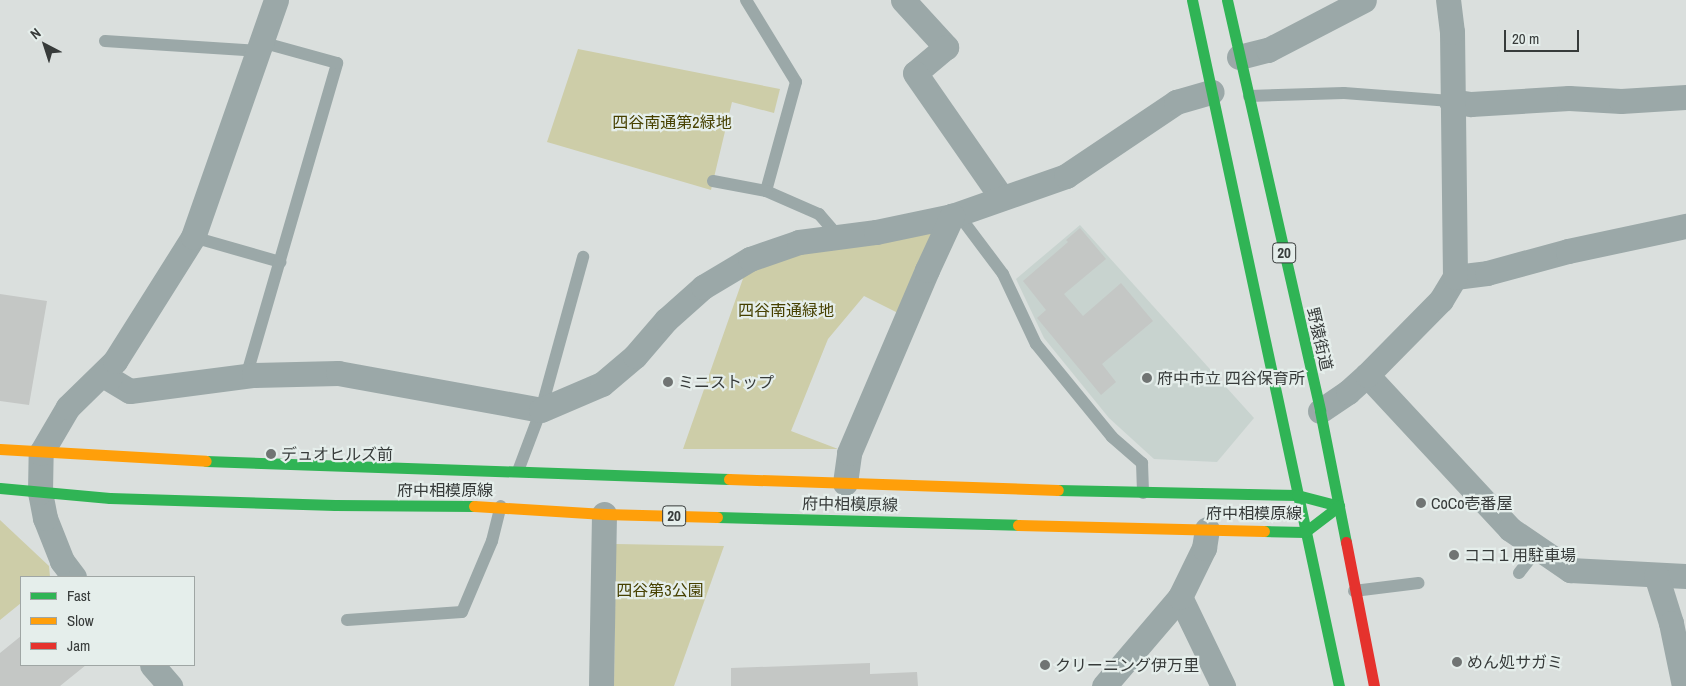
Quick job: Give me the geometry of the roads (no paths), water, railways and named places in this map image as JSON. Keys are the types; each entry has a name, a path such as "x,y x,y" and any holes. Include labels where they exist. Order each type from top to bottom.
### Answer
{"main road":[{"name":"20","path":"1192,0 1339,686"},
{"name":"野猿街道","path":"1227,0 1320,411 1374,686"},
{"name":"府中相模原線","path":"0,449 244,464 493,475 518,472 1143,494 1297,495 1339,506"},
{"name":"府中相模原線","path":"0,488 110,498 335,506 495,503 604,514 1305,532 1339,506"}],"street":[{"path":"73,576 62,561 56,546 40,492 41,453 68,407 103,375 115,361 193,237 276,0"},
{"path":"903,0 946,47 915,73 1002,198"},
{"path":"1239,57 1268,50 1364,0"},
{"path":"1320,411 1348,392 1367,375 1441,300 1455,277 1455,208 1451,101 1452,32 1448,0"},
{"path":"103,375 130,391 246,376 338,373 541,410 602,384 635,356 666,320 703,287 750,259 799,242 876,232 952,216 1066,176 1176,102 1212,92"},
{"path":"1451,101 1471,104 1569,98 1621,101 1686,97"},
{"path":"845,483 849,453 952,216"},
{"path":"1455,277 1487,273 1568,251 1686,226"},
{"path":"1367,375 1510,529 1570,570 1686,576"},
{"path":"601,686 604,514"},
{"path":"1104,686 1180,597 1204,548 1207,529"},
{"path":"1656,575 1671,623 1684,686"},
{"path":"1180,597 1223,686"},
{"path":"153,666 170,686"}],"lane":[{"path":"746,0 796,82 766,192"},
{"path":"105,41 259,47 336,64 246,376"},
{"path":"1249,96 1344,93 1451,101"},
{"path":"713,182 766,192 819,214 839,237"},
{"path":"952,216 964,222 1004,274 1036,344 1112,437 1142,462 1143,494"},
{"path":"193,237 280,262"},
{"path":"518,472 541,410 582,256"},
{"path":"347,620 462,612 492,541 495,503"},
{"path":"1518,573 1538,549"},
{"path":"1354,591 1419,583"}],"place":[{"name":"府中市立 四谷保育所","path":"1147,378"},
{"name":"ミニストップ","path":"668,382"},
{"name":"デュオヒルズ前","path":"271,454"},
{"name":"CoCo壱番屋","path":"1421,503"},
{"name":"ココ１用駐車場","path":"1454,555"},
{"name":"めん処サガミ","path":"1457,662"},
{"name":"クリーニング伊万里","path":"1045,665"}],"park label":[{"name":"四谷南通第2緑地","path":"672,122"},
{"name":"四谷南通緑地","path":"786,310"},
{"name":"四谷第3公園","path":"660,590"}]}
